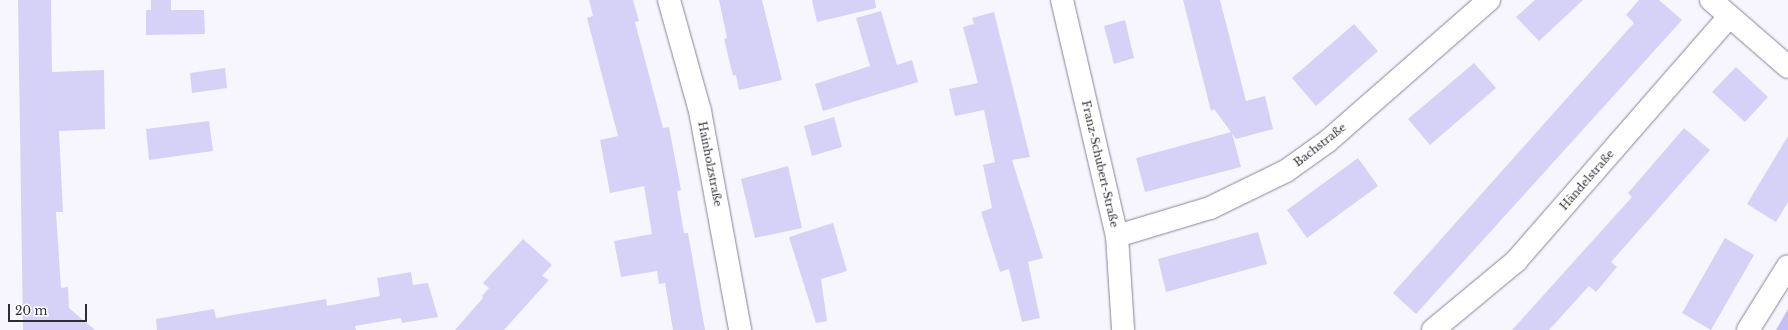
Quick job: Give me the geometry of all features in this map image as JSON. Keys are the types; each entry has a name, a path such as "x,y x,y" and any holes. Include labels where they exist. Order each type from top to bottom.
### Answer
{"street":[{"name":"Hainholzstraße","path":"669,0 700,111 740,330"},
{"name":"Franz-Schubert-Straße","path":"1062,0 1117,236 1123,330"},
{"name":"Bachstraße","path":"1117,236 1210,208 1286,171 1328,141 1489,0"},
{"path":"1711,0 1729,18 1788,67"},
{"name":"Händelstraße","path":"1433,330 1516,261 1729,18"},
{"path":"1748,330 1788,266"}],"shaded area":[{"path":"1788,309 1788,330 1776,330"}],"building":[{"path":"18,0 51,0 52,72 104,70 105,129 59,131 63,212 56,212 61,288 68,287 69,308 95,330 23,330"},
{"path":"151,0 171,0 171,10 204,10 205,34 146,35 146,10 151,10"},
{"path":"589,0 633,0 639,21 635,22 663,128 669,127 681,190 677,191 684,233 688,233 705,330 673,330 665,283 659,284 657,271 621,277 614,241 652,234 644,186 610,193 600,140 618,136 587,18 593,16"},
{"path":"719,0 762,0 782,80 739,90 736,75 733,76 724,39 727,38"},
{"path":"812,0 875,0 876,8 817,22"},
{"path":"1183,0 1220,0 1246,101 1265,96 1273,129 1236,139 1232,133 1241,167 1145,192 1136,158 1231,132 1214,109 1211,111"},
{"path":"1535,0 1583,0 1539,41 1516,17"},
{"path":"1639,0 1659,0 1682,20 1416,314 1393,293 1634,23 1626,15"},
{"path":"881,11 897,65 912,60 918,82 823,111 815,84 870,66 856,18"},
{"path":"994,12 1030,157 1012,160 1043,258 1028,262 1040,318 1022,322 1009,269 1000,272 981,212 992,208 983,165 995,162 984,110 955,116 949,89 978,83 963,27 974,24 972,18"},
{"path":"1125,20 1134,58 1114,64 1104,26"},
{"path":"1354,24 1378,51 1316,106 1292,78"},
{"path":"1474,63 1496,88 1430,145 1408,119"},
{"path":"1736,67 1768,97 1745,122 1712,92"},
{"path":"225,68 227,88 192,93 190,73"},
{"path":"834,117 842,147 812,156 804,126"},
{"path":"209,121 213,151 149,160 146,129"},
{"path":"1684,128 1710,150 1611,262 1617,267 1596,292 1589,286 1549,330 1512,330 1632,197 1628,193"},
{"path":"1788,136 1788,202 1776,222 1747,204"},
{"path":"1358,158 1378,186 1307,238 1287,210"},
{"path":"788,166 802,228 755,238 741,179"},
{"path":"833,223 847,271 821,279 827,321 816,323 789,237"},
{"path":"1258,232 1267,264 1166,292 1158,259"},
{"path":"1725,238 1754,255 1711,330 1682,313"},
{"path":"523,239 552,265 542,276 549,280 504,330 455,330 483,298 482,296 489,288 483,283"},
{"path":"411,272 413,285 428,283 438,317 402,323 401,318 355,326 356,330 157,330 156,319 214,309 216,318 326,299 327,306 380,296 377,278"}]}
